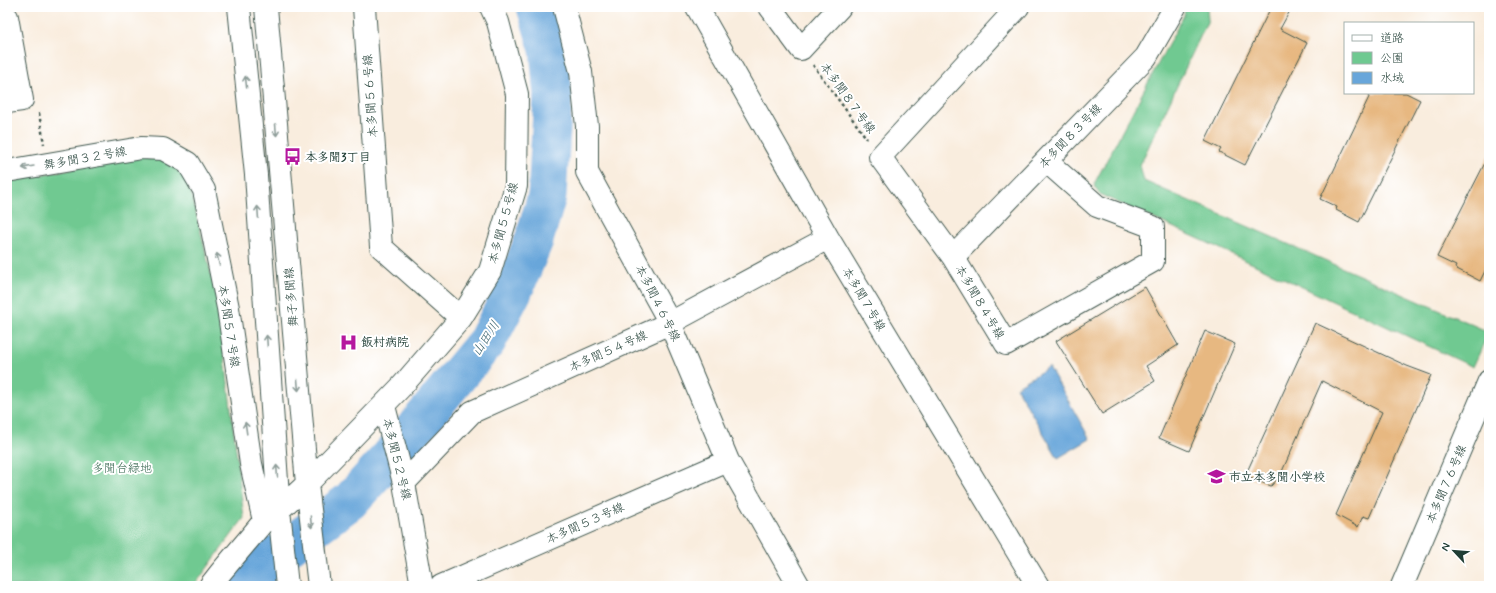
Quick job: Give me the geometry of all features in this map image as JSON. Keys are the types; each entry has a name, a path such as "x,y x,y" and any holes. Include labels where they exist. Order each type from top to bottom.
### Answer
{"street":[{"path":"239,7 256,175 272,516 287,586"},
{"name":"舞子多聞線","path":"266,7 306,484 318,579"},
{"name":"本多聞５６号線","path":"364,7 381,247 461,318"},
{"name":"本多聞５５号線","path":"384,406 461,318 490,271 516,186 517,94 498,22 491,7"},
{"name":"本多聞４６号線","path":"564,7 581,72 587,126 587,172 670,323 728,461 799,586"},
{"name":"本多聞７号線","path":"697,7 828,238 1038,586"},
{"path":"770,7 801,49 840,7"},
{"path":"880,157 1018,7"},
{"name":"本多聞８３号線","path":"953,257 1146,57 1176,7"},
{"path":"7,17 22,100 7,102"},
{"name":"舞多聞３２号線","path":"7,171 141,148 163,149"},
{"name":"本多聞５７号線","path":"163,149 188,163 204,190 228,308 251,464 272,516"},
{"name":"本多聞８４号線","path":"880,157 953,257 1006,344 1153,261 1153,227 1097,206 1046,161"},
{"name":"本多聞５４号線","path":"404,483 472,412 670,323 828,238"},
{"name":"本多聞７６号線","path":"1402,586 1489,381"},
{"name":"本多聞５２号線","path":"216,581 272,516 384,406"},
{"name":"本多聞５２号線","path":"384,406 404,483 422,586"},
{"name":"本多聞５３号線","path":"441,586 728,461"}],"path":[{"name":"本多聞８７号線","path":"801,49 880,157"},
{"path":"38,106 47,164"}],"green space":[{"path":"1185,7 1207,7 1208,20 1140,165 1144,181 1489,332 1473,367 1206,242 1099,194 1094,184 1184,15"},
{"name":"多聞台緑地","path":"140,156 167,161 187,176 219,307 244,518 194,586 7,586 7,181"}],"water":[{"path":"1049,367 1090,439 1058,458 1016,387"}],"building":[{"path":"1271,7 1292,7 1280,29 1307,43 1245,165 1219,152 1221,149 1205,141"},
{"path":"1371,94 1408,94 1420,100 1359,222 1336,210 1337,207 1320,199"},
{"path":"1489,155 1489,263 1480,281 1455,268 1456,266 1437,257"},
{"path":"1145,287 1178,345 1146,366 1155,381 1102,414 1056,341"},
{"path":"1315,323 1407,366 1431,375 1369,518 1363,516 1358,527 1336,515 1382,412 1322,381 1280,476 1271,486 1245,476"},
{"path":"1205,331 1235,344 1189,451 1159,438"}],"waterway":[{"name":"山田川","path":"248,586 260,567 350,501 405,440 487,341 514,289 534,240 547,196 553,96 549,49 536,7"}],"place":[{"name":"本多聞3丁目","path":"292,157"},
{"name":"飯村病院","path":"348,342"},
{"name":"市立本多聞小学校","path":"1216,477"}]}
